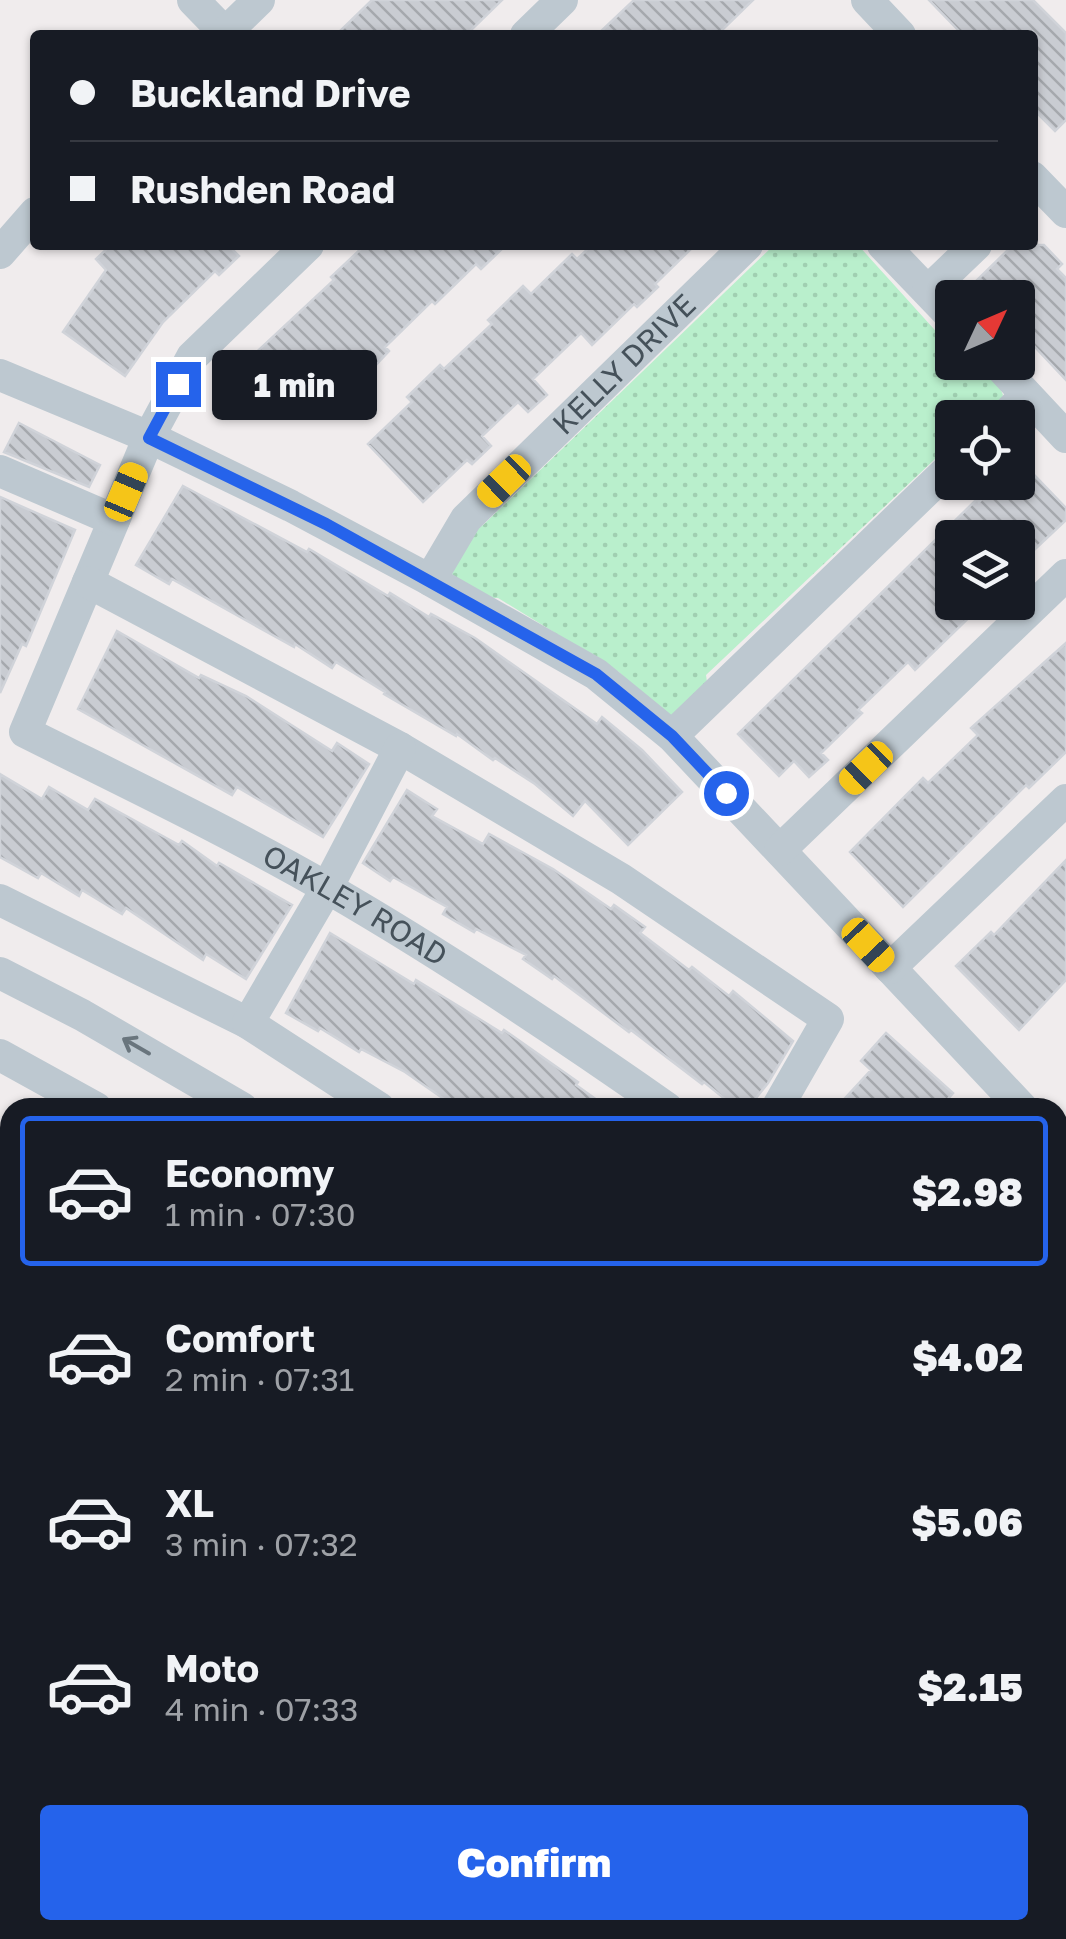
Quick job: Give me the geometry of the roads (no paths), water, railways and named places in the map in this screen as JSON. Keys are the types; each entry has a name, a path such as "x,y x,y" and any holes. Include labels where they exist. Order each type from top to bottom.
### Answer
{"street":[{"path":"192,0 220,30"},
{"path":"228,30 259,0"},
{"path":"531,30 562,0"},
{"path":"867,0 895,30"},
{"path":"1038,187 1066,212"},
{"path":"0,254 30,220"},
{"path":"303,250 192,357 149,438 88,582 400,748 621,878 828,1020 784,1098"},
{"name":"KELLY DRIVE","path":"430,580 466,519 742,250"},
{"path":"889,250 935,299"},
{"path":"928,291 971,250"},
{"path":"0,375 149,438 290,506 596,674 672,736 1008,1098"},
{"path":"1035,418 1066,437"},
{"path":"0,471 114,520"},
{"path":"672,736 935,482"},
{"path":"780,850 1066,575"},
{"name":"OAKLEY ROAD","path":"88,582 24,732 327,888 546,1024 653,1098"},
{"path":"248,1022 327,888 400,748"},
{"path":"890,968 1066,800"},
{"path":"0,900 248,1022 365,1098"},
{"path":"0,974 82,1015 217,1098"},
{"path":"0,1055 78,1098"}]}
